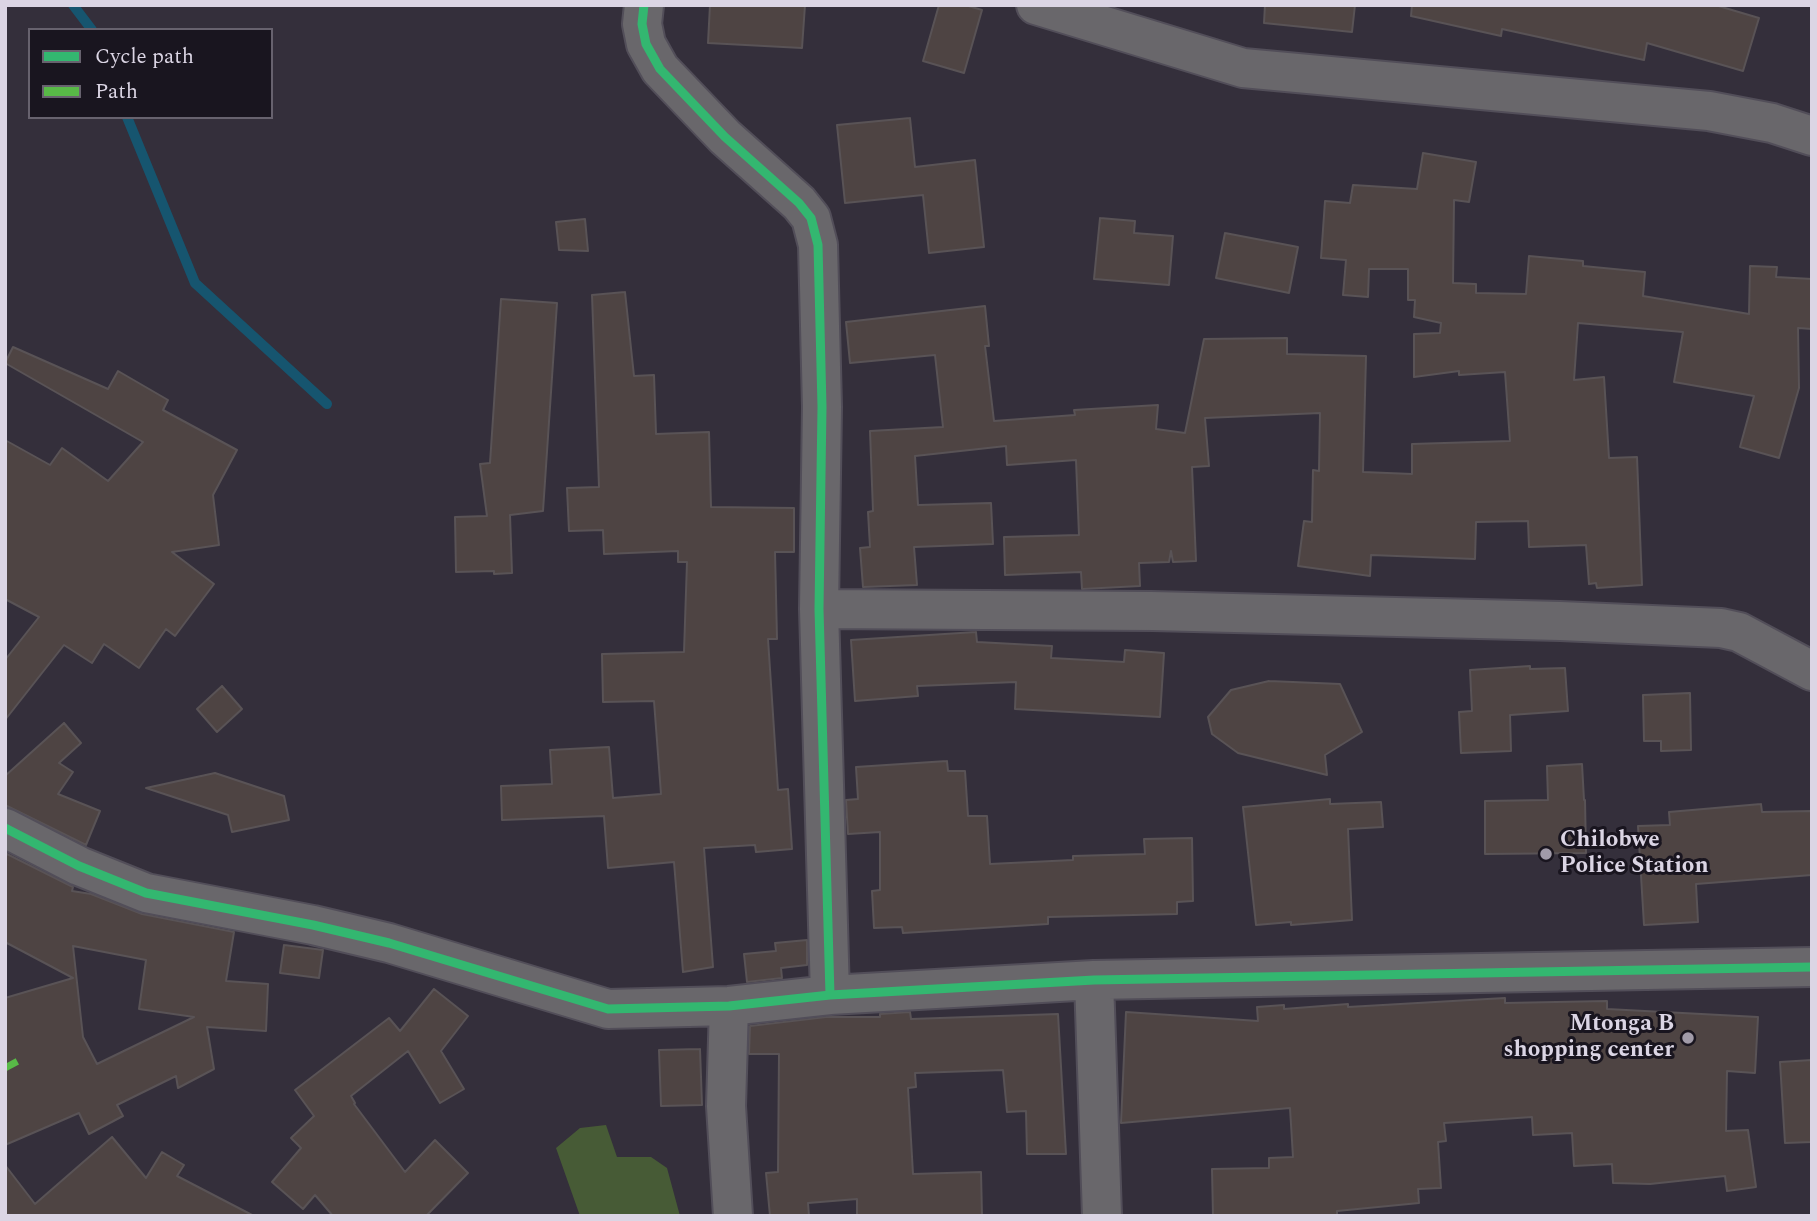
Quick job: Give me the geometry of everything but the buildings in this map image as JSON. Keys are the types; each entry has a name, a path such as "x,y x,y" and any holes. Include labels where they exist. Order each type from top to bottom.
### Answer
{"street":[{"path":"644,5 642,24 646,44 660,69 725,137 799,203 811,218 818,245 821,393 819,609 830,995"},
{"path":"1036,5 1243,68 1709,111 1747,117 1812,136"},
{"path":"819,609 1179,612 1560,621 1721,628 1739,632 1812,671"},
{"path":"5,828 79,866 146,893 313,925 389,943 592,1005 626,1010 729,1006 830,995 1094,980 1812,967"},
{"path":"1094,980 1102,1216"},
{"path":"729,1006 726,1106 733,1216"}],"green space":[{"path":"606,1125 617,1157 651,1157 667,1168 680,1216 580,1216 556,1148 580,1128"}],"waterway":[{"path":"73,5 90,28"},
{"path":"128,119 195,283 327,404"}],"marked path":[{"path":"5,1068 18,1061"}],"cycle path":[{"path":"644,5 642,24 646,44 660,69 725,137 799,203 811,218 818,245 822,407 819,609 830,995"},
{"path":"5,828 79,866 146,893 313,925 389,943 608,1009 729,1006 830,995 1094,980 1812,967"}],"place":[{"name":"Chilobwe Police Station","path":"1546,854"},
{"name":"Mtonga B shopping center","path":"1688,1038"}]}
